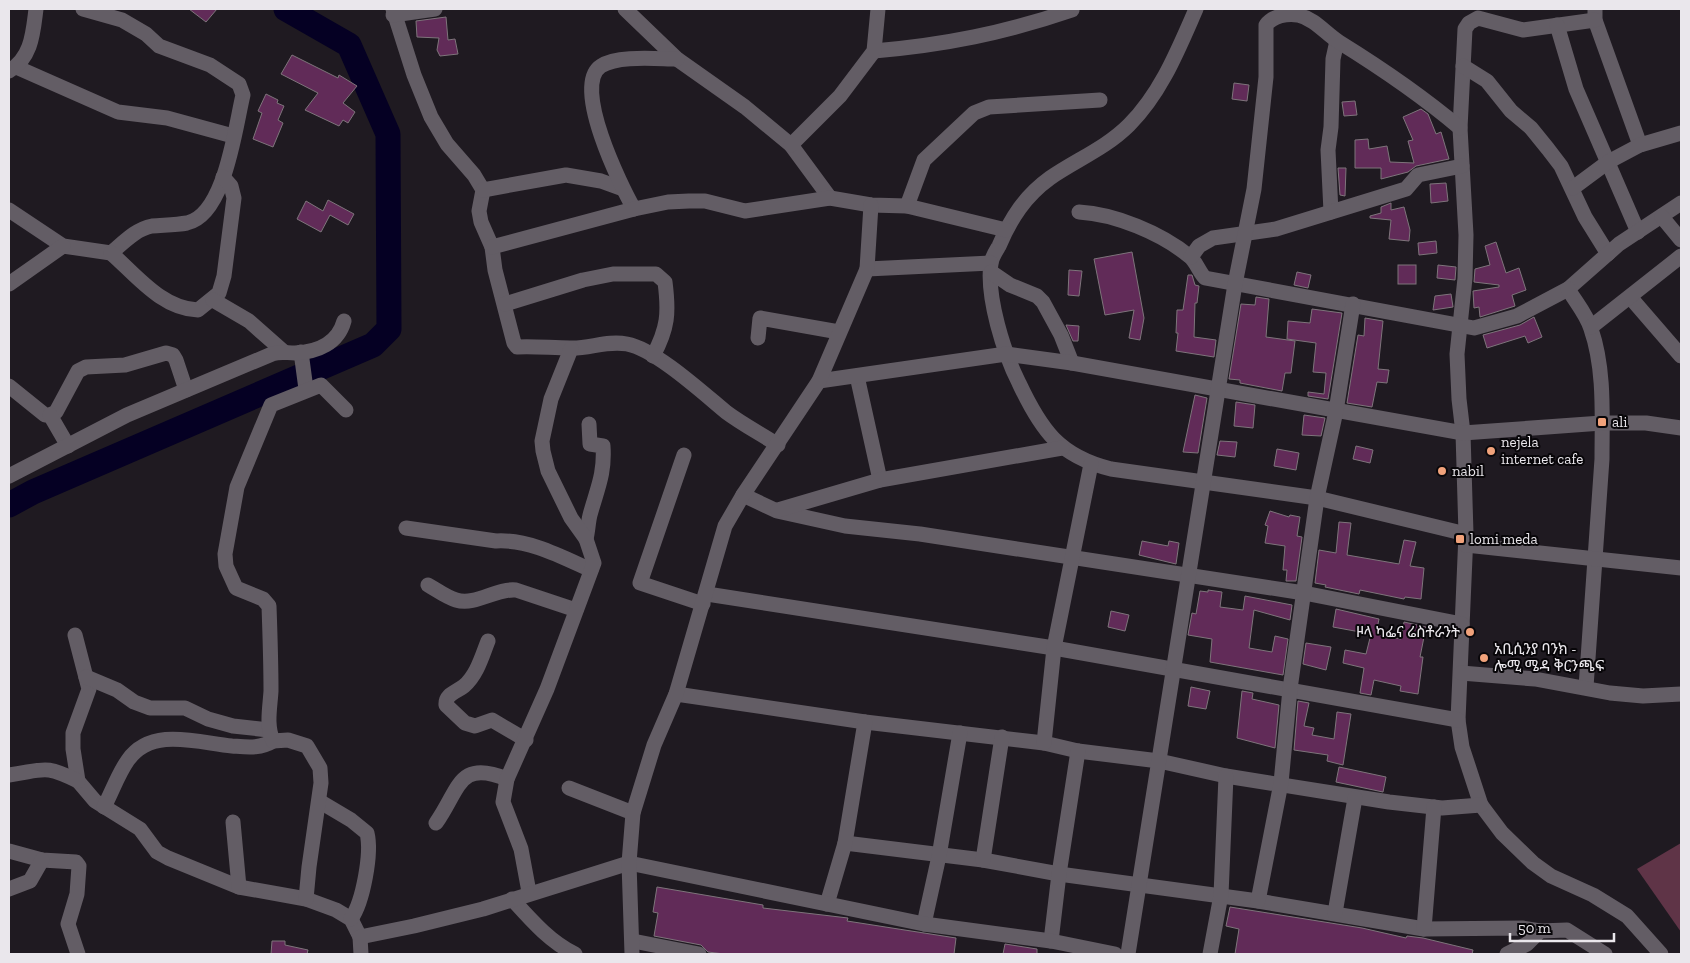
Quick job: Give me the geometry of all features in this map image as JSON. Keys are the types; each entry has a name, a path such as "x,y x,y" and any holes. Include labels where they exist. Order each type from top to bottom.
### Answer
{"street":[{"path":"36,9 32,38 25,56 12,69 118,112 167,118 233,136"},
{"path":"83,9 122,20 146,34 159,46 210,65 235,79 240,84 243,95 223,178 206,213 199,219 187,223 144,228 133,234 111,253"},
{"path":"435,9 393,12 420,92 431,117 448,144 474,175 483,190 479,211 485,234 492,247 495,270 505,304 512,340 517,347 558,346 571,348 624,343 653,356 683,376 728,413 778,444"},
{"path":"625,9 677,59 745,107 791,145 830,198"},
{"path":"791,145 840,96 874,51 878,9"},
{"path":"1196,9 1169,68 1145,108 1114,138 1034,190 1016,211 991,267 994,311 1006,354 1038,422 1062,448 1091,464 1111,469 1317,498 1466,540 1681,568"},
{"path":"874,51 930,46 976,38 1021,27 1072,10"},
{"path":"1128,954 1235,284 1254,189 1266,77 1266,25 1272,19 1279,16 1297,15 1314,21 1337,41 1358,52 1460,128"},
{"path":"1640,145 1595,15 1557,25 1523,30 1486,19 1474,20 1465,29 1460,128 1465,270 1458,363 1463,433 1466,540 1458,720 1466,764 1481,805 1502,833 1533,863 1551,876 1593,895 1627,916 1661,954"},
{"path":"1557,25 1576,89 1638,232"},
{"path":"1331,212 1328,150 1331,126 1332,59 1337,41"},
{"path":"634,209 623,189 601,135 593,99 593,76 599,67 610,62 677,59"},
{"path":"1463,66 1487,81 1511,110 1531,128 1561,166 1585,217 1608,254"},
{"path":"907,206 924,160 974,113 989,107 1100,100"},
{"path":"1572,188 1608,162 1640,145 1681,133"},
{"path":"1191,257 1199,246 1213,238 1276,229 1406,188 1418,175 1429,171 1462,166"},
{"path":"483,190 566,175 601,181 623,189"},
{"path":"9,210 63,246 111,253 152,292 189,310 198,310 213,300 219,293 224,276 234,198 231,186 223,178"},
{"path":"492,247 634,209 668,202 689,201 705,202 745,211 830,198 871,205 907,206 1006,230"},
{"path":"1079,212 1109,215 1129,223 1191,257 1205,278 1474,328 1517,316 1568,289 1608,254 1681,203"},
{"path":"699,954 632,948 629,863 632,813 654,745 676,694 725,526 743,495 820,381 867,269 871,205"},
{"path":"1662,217 1681,240"},
{"path":"9,284 63,246"},
{"path":"1591,328 1681,256"},
{"path":"867,269 991,267 1010,285 1028,292 1043,302 1061,335 1072,363"},
{"path":"505,304 556,288 606,276 656,274 665,282 668,307 665,334 653,356"},
{"path":"1568,289 1591,328 1598,361 1602,423 1602,459 1586,687"},
{"path":"1630,297 1681,356"},
{"path":"213,300 249,321 283,350 301,353 322,347 334,341 341,332 344,320"},
{"path":"1258,901 1281,783 1290,689 1317,498 1336,411 1353,304"},
{"path":"758,338 760,318 839,332"},
{"path":"529,892 521,849 503,802 508,778 526,740 576,610 591,570 593,557 586,539 563,503 548,471 543,451 542,440 552,399 571,348"},
{"path":"9,476 127,415 283,350"},
{"path":"9,386 45,415 50,415 56,412 78,372 86,367 125,366 166,353 173,355 176,360 186,390"},
{"path":"301,353 306,388"},
{"path":"820,381 1006,354 1072,363 1463,433 1602,423 1646,423 1681,428"},
{"path":"857,376 880,480"},
{"path":"104,808 129,759 141,748 154,742 181,738 195,742 262,747 271,735 269,606 263,599 236,588 226,566 225,554 237,487 264,425 267,410 271,405 306,388 324,386 346,410"},
{"path":"50,415 68,446"},
{"path":"586,539 589,518 602,479 604,459 603,446 590,444 589,424"},
{"path":"777,511 880,480 1062,448"},
{"path":"684,455 640,583 705,599 1054,648 1458,720"},
{"path":"1044,743 1054,648 1091,464"},
{"path":"743,495 777,511 845,526 1073,557 1304,593 1462,624"},
{"path":"406,528 496,541 511,540 537,548 591,570"},
{"path":"428,585 455,600 481,598 506,589 516,590 576,610"},
{"path":"74,635 86,678 88,695 73,733 73,748 78,781 87,794 104,808 140,829 158,852 163,855 239,886 306,899 351,919 360,937 361,954"},
{"path":"488,641 476,670 465,686 448,697 446,705 465,722 475,726 492,720 526,740"},
{"path":"1461,673 1535,678 1643,696 1681,694"},
{"path":"86,678 116,690 134,702 150,708 184,708 208,719 307,746 320,768 321,784 306,899"},
{"path":"676,694 865,722 1044,743 1078,751 1159,761 1226,776 1281,783 1356,798 1434,807 1481,805"},
{"path":"827,904 845,843 865,722"},
{"path":"924,924 939,856 960,733"},
{"path":"983,860 1002,737"},
{"path":"1050,941 1058,874 1078,751"},
{"path":"9,775 46,768 78,781"},
{"path":"436,822 451,802 452,793 470,773 489,772 508,778"},
{"path":"1210,954 1221,896 1226,776"},
{"path":"569,788 632,813"},
{"path":"1335,913 1356,798"},
{"path":"319,802 351,820 367,833 364,888 360,903 351,919"},
{"path":"1424,929 1434,807"},
{"path":"233,822 239,886"},
{"path":"845,843 983,860 1058,874 1258,901 1424,929 1522,928 1540,931 1568,930 1605,954"},
{"path":"9,851 42,860 68,860 76,862 79,866 77,894 68,924 78,954"},
{"path":"9,890 30,881 42,860"},
{"path":"360,937 414,926 512,899 529,892 629,863 924,924 1050,941 1115,954"},
{"path":"512,899 542,931 564,949 575,954"},
{"path":"1507,954 1526,944 1540,931"}],"shaded area":[{"path":"1681,843 1681,932 1637,869"}],"building":[{"path":"189,9 217,9 206,22"},
{"path":"446,17 448,40 455,39 458,54 440,56 437,50 439,38 417,37 416,21"},
{"path":"292,55 338,78 339,75 357,86 343,103 355,112 348,123 343,120 339,126 305,110 318,93 281,74"},
{"path":"1234,83 1249,85 1247,101 1232,99"},
{"path":"266,94 278,100 277,103 284,106 278,120 283,123 273,147 253,139 262,113 258,111"},
{"path":"1355,101 1357,115 1344,116 1342,102"},
{"path":"1421,109 1428,114 1436,134 1441,132 1449,159 1416,166 1408,172 1381,179 1381,168 1355,168 1355,140 1368,139 1369,149 1387,146 1390,162 1414,163 1408,141 1413,140 1403,117"},
{"path":"1338,168 1346,168 1345,196 1340,195"},
{"path":"1446,183 1448,201 1431,203 1430,184"},
{"path":"328,200 354,214 348,225 330,215 321,232 297,219 306,201 323,211"},
{"path":"1391,203 1391,210 1404,207 1410,230 1409,241 1389,239 1391,220 1370,218 1370,216 1381,213 1381,207"},
{"path":"1436,241 1437,253 1419,255 1418,243"},
{"path":"1496,242 1506,273 1519,268 1526,290 1512,295 1515,306 1480,317 1479,307 1474,308 1473,291 1499,287 1499,285 1474,282 1475,269 1490,265 1485,246"},
{"path":"1132,252 1144,318 1140,340 1129,338 1134,310 1105,315 1094,259"},
{"path":"1398,265 1416,265 1416,284 1398,284"},
{"path":"1438,265 1456,267 1455,280 1437,278"},
{"path":"1069,270 1082,271 1079,296 1068,295"},
{"path":"1297,272 1311,275 1308,288 1294,285"},
{"path":"1188,275 1192,275 1195,285 1199,286 1197,303 1195,303 1194,337 1216,340 1214,357 1176,351 1178,333 1176,333 1177,310 1183,310"},
{"path":"1451,294 1453,307 1433,310 1435,296"},
{"path":"1256,297 1269,299 1266,337 1295,341 1291,373 1285,373 1282,391 1229,379 1241,304 1255,305"},
{"path":"1312,309 1342,313 1328,399 1308,396 1308,392 1324,394 1326,373 1313,372 1316,343 1287,339 1288,321 1310,323"},
{"path":"1534,317 1542,337 1528,343 1525,336 1487,348 1483,335 1520,325"},
{"path":"1365,318 1383,321 1378,369 1389,370 1387,383 1377,382 1372,407 1347,403 1358,335 1364,336"},
{"path":"1066,325 1079,326 1078,341 1073,341"},
{"path":"1195,395 1207,398 1198,453 1183,452"},
{"path":"1236,402 1255,405 1253,428 1234,426"},
{"path":"1304,415 1325,418 1321,436 1302,435"},
{"path":"1220,441 1237,442 1235,457 1217,455"},
{"path":"1356,446 1373,450 1370,463 1353,459"},
{"path":"1277,449 1299,453 1296,470 1274,466"},
{"path":"1270,511 1289,517 1290,515 1300,517 1297,536 1302,537 1296,581 1286,581 1287,570 1283,570 1285,546 1265,543 1268,526 1265,525"},
{"path":"1339,522 1351,523 1347,555 1399,564 1404,540 1416,542 1410,566 1424,568 1421,599 1405,597 1404,599 1360,590 1359,594 1315,583 1319,550 1336,553"},
{"path":"1142,541 1168,546 1169,541 1179,543 1176,564 1139,555"},
{"path":"1208,590 1222,592 1220,607 1243,610 1245,596 1292,605 1290,620 1254,610 1249,648 1272,652 1275,636 1288,639 1283,675 1210,662 1212,639 1188,635 1192,613 1196,614 1200,591 1208,592"},
{"path":"1336,609 1379,619 1376,634 1401,639 1404,622 1426,627 1420,657 1423,657 1418,694 1400,691 1401,686 1374,680 1371,695 1360,693 1364,668 1343,663 1345,650 1366,654 1371,634 1333,627"},
{"path":"1111,611 1129,615 1125,631 1108,627"},
{"path":"1306,643 1331,647 1326,670 1303,664"},
{"path":"1191,687 1210,691 1206,709 1188,706"},
{"path":"1242,691 1253,693 1252,699 1279,705 1275,748 1237,738"},
{"path":"1298,701 1309,703 1304,726 1314,728 1312,735 1334,739 1337,712 1351,714 1343,765 1327,761 1328,755 1294,750"},
{"path":"1339,767 1386,777 1383,792 1336,782"},
{"path":"657,887 763,905 763,908 848,918 847,921 956,938 954,954 724,954 708,952 701,945 654,936 658,913 653,912"},
{"path":"1230,907 1362,928 1406,938 1407,936 1423,938 1473,950 1472,954 1235,954 1239,929 1226,926"},
{"path":"272,941 285,941 285,945 308,950 307,954 271,954"},
{"path":"1005,944 1037,949 1037,954 1003,954"}],"waterway":[{"path":"9,505 33,492 373,345 389,329 388,134 349,45 286,9"}],"place":[{"name":"ali","path":"1602,422"},
{"name":"nejela internet cafe","path":"1491,451"},
{"name":"nabil","path":"1442,471"},
{"name":"lomi meda","path":"1460,539"},
{"name":"ዞላ ካፌና ሬስቶራንት","path":"1470,632"},
{"name":"አቢሲንያ ባንክ - ሎሚ ሜዳ ቅርንጫፍ","path":"1484,658"}]}
